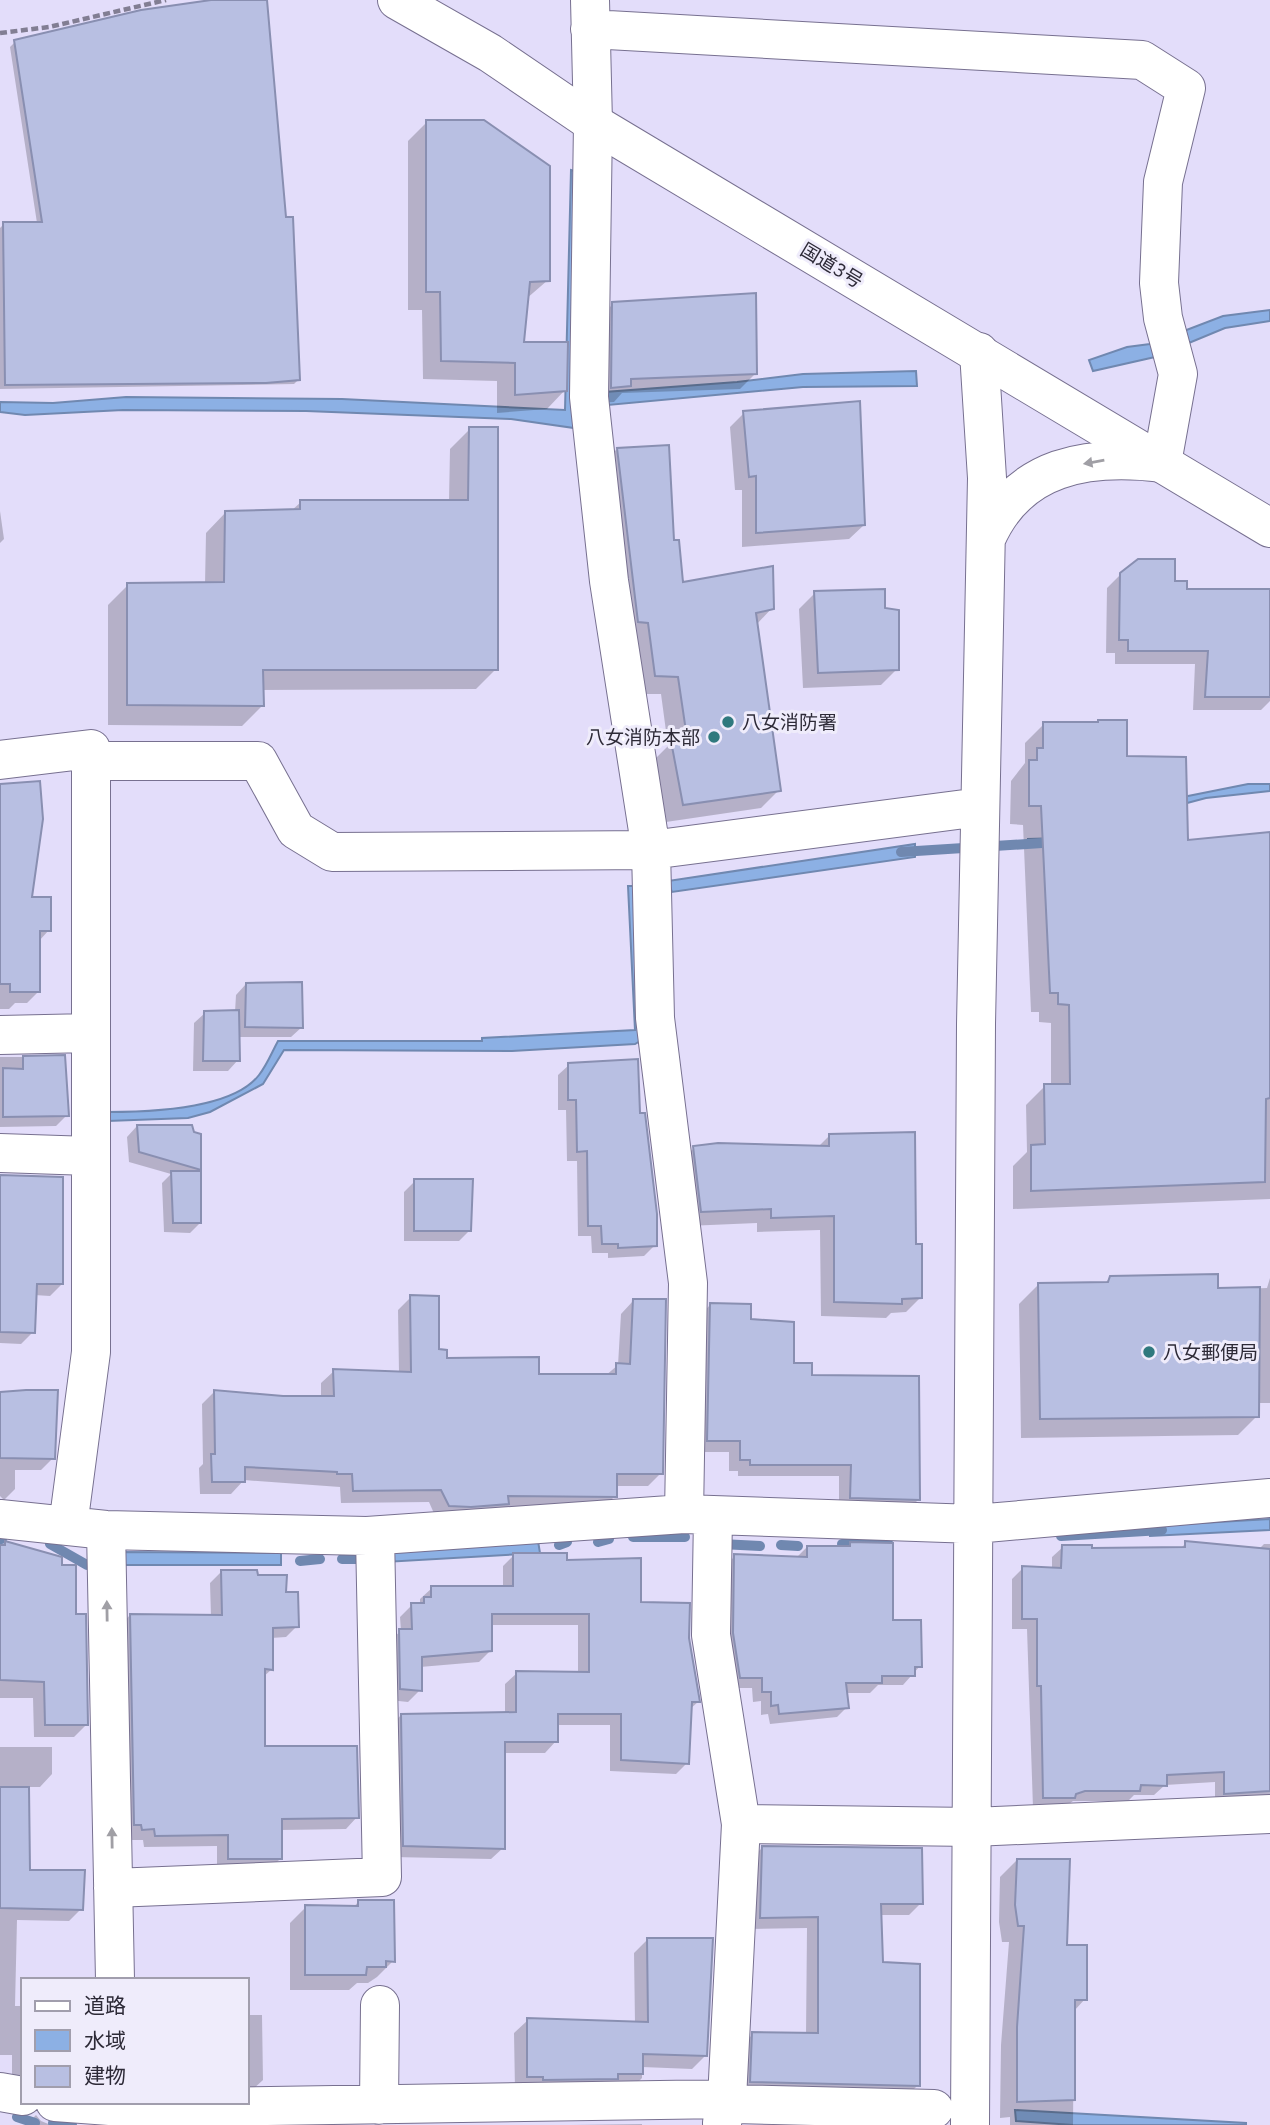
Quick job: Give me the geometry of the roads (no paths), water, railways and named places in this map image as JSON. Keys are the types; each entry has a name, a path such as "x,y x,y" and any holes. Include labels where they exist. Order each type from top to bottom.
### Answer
{"main road":[{"name":"国道3号","path":"397,0 490,53 593,123 1270,528"},
{"path":"724,2112 741,1824 710,1635 698,1515 688,1283 655,1018 651,850 609,581 589,397 593,123 590,14 1142,60 1186,88 1163,182 1159,283 1178,374 1162,463 1106,460 1041,476 1009,498 995,517 985,541"},
{"path":"970,2125 976,1038 987,478 979,352"},
{"path":"0,760 91,750 91,1352 68,1526"},
{"path":"91,761 258,761 296,831 332,852 651,850 980,807"},
{"path":"0,1035 90,1033"},
{"path":"0,1153 90,1156"},
{"path":"0,1519 106,1530 375,1536 698,1515 975,1524 1270,1498"},
{"path":"106,1530 115,1978"},
{"path":"113,1888 382,1877 375,1536"},
{"path":"741,1824 973,1827 1067,1825 1270,1814"},
{"path":"379,2105 380,2005"},
{"path":"0,2092 21,2096"},
{"path":"71,2104 137,2112 379,2105 724,2112 735,2104 934,2109"}],"water":[{"path":"571,170 581,173 574,428 511,419 306,411 123,410 25,415 0,412 0,402 53,403 126,397 342,399 565,410"},
{"path":"1270,310 1270,321 1225,328 1155,357 1093,371 1089,360 1127,347 1150,344 1223,316"},
{"path":"916,371 917,386 803,387 608,405 605,392 803,374"},
{"path":"1248,784 1270,784 1270,791 1206,798 1157,811 1062,845 1028,846 1028,839 1065,838 1163,801"},
{"path":"915,844 915,857 672,892 668,881"},
{"path":"628,886 646,886 652,1034 635,1044 512,1051 284,1050 263,1084 210,1112 188,1118 108,1121 108,1112 167,1110 230,1096 259,1075 278,1041 482,1041 482,1038 635,1030"},
{"path":"1270,1519 1270,1530 1150,1536 1150,1526"},
{"path":"538,1541 540,1553 385,1562 387,1551"},
{"path":"118,1552 281,1553 281,1565 118,1565"},
{"path":"1015,2110 1246,2125 1073,2125 1016,2121"}],"waterway":[{"path":"901,852 1042,843"},
{"path":"1061,1536 1162,1530"},
{"path":"633,1537 685,1537"},
{"path":"598,1542 609,1539"},
{"path":"559,1545 567,1542"},
{"path":"842,1544 888,1543"},
{"path":"50,1544 87,1565"},
{"path":"721,1544 760,1546"},
{"path":"781,1545 798,1546"},
{"path":"300,1561 320,1559"},
{"path":"342,1559 359,1559"},
{"path":"17,2117 35,2123"},
{"path":"53,2123 72,2125"}],"place":[{"name":"八女消防署","path":"728,722"},
{"name":"八女消防本部","path":"714,737"},
{"name":"八女郵便局","path":"1149,1352"}]}
